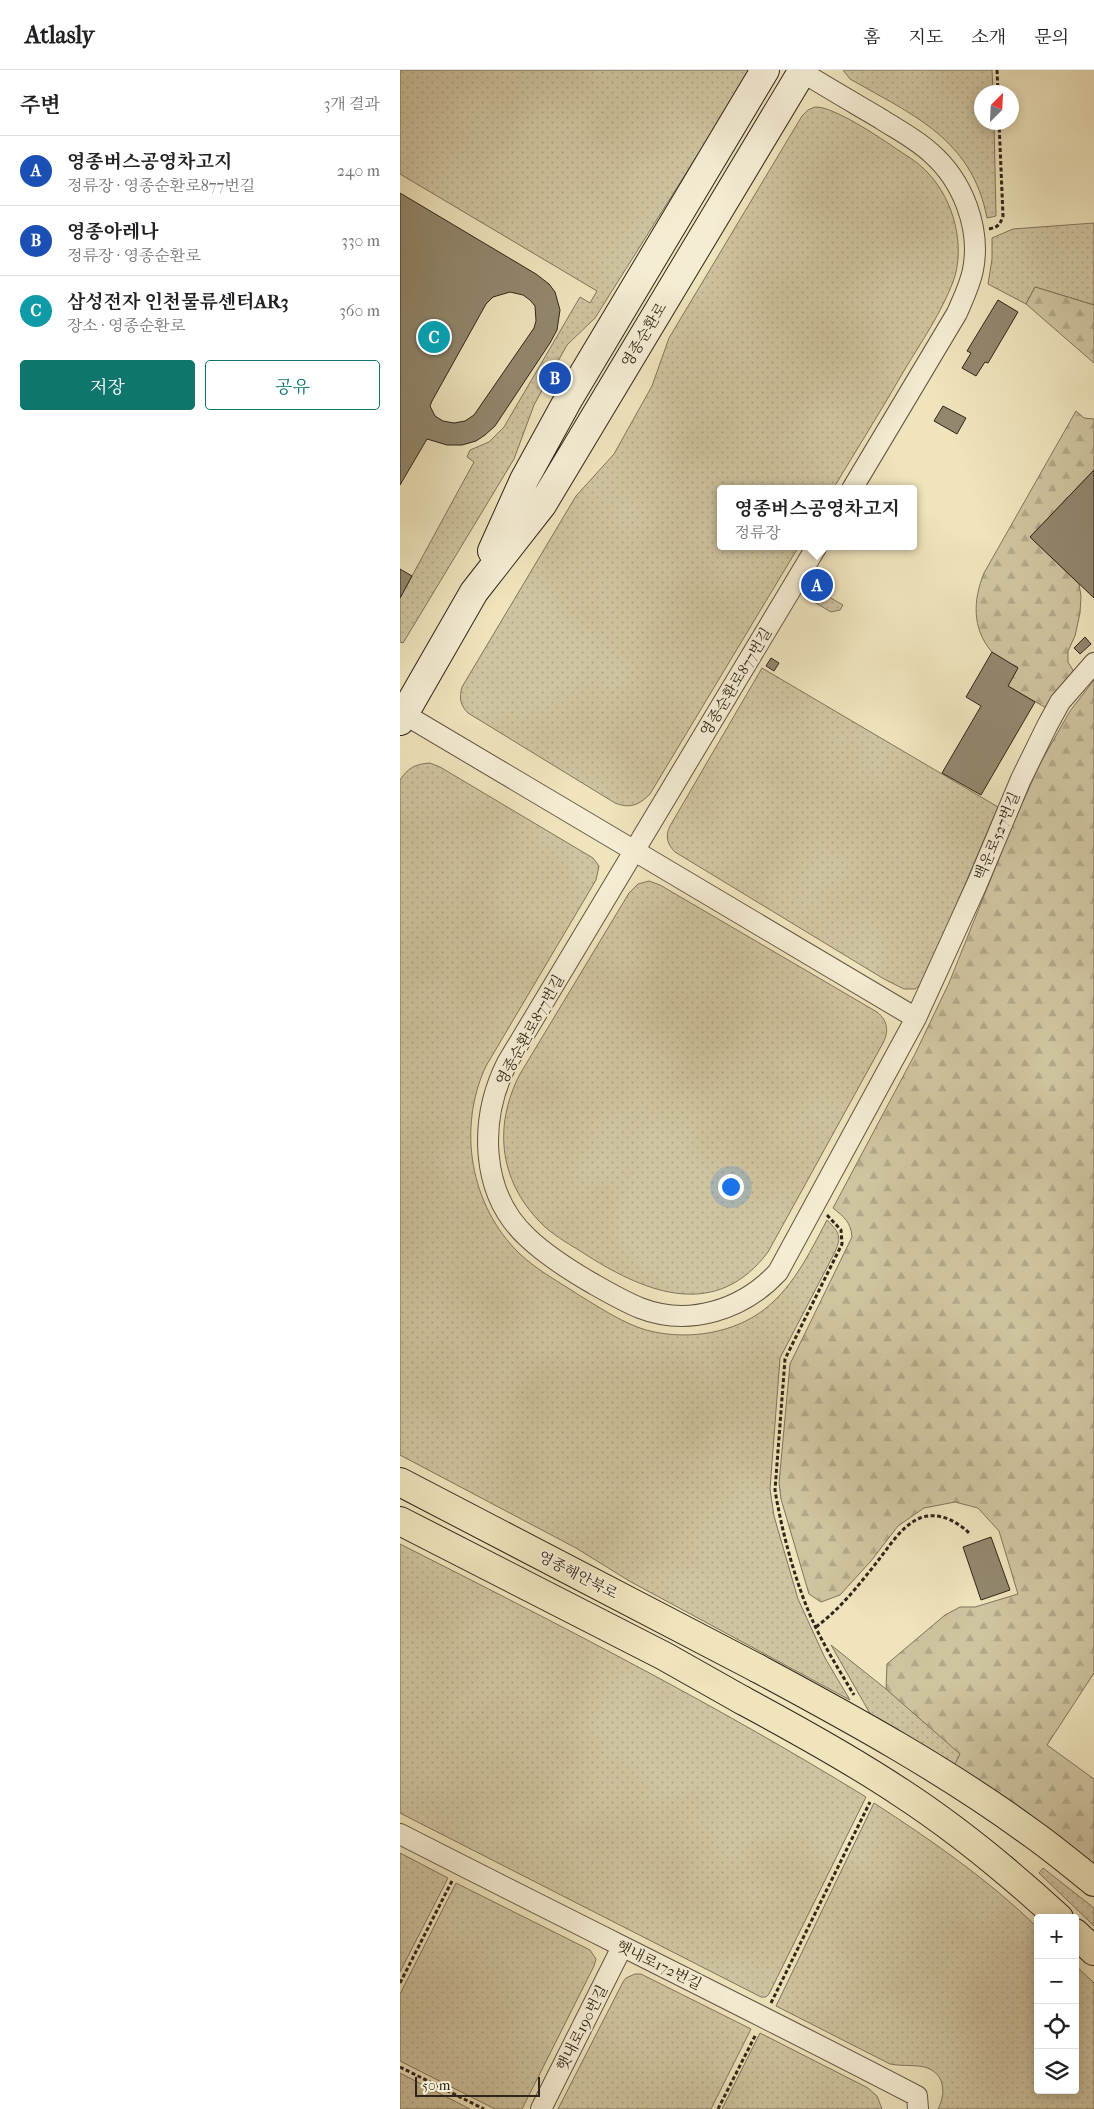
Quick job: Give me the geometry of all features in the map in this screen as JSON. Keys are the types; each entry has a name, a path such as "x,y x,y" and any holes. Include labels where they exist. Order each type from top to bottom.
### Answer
{"highway":[{"name":"영종해안북로","path":"400,1482 757,1668 869,1730 940,1773 1034,1835 1094,1882"},
{"path":"400,1521 656,1652 804,1734 900,1792 980,1850 1055,1914"}],"main road":[{"name":"영종순환로","path":"402,717 474,592 524,480 569,398 765,70"},
{"name":"영종순환로","path":"474,592 542,505 803,71"}],"street":[{"path":"803,71 913,138 932,153 950,172 961,192 970,214 974,232 973,269 968,288 956,313 854,485"},
{"name":"영종순환로877번길","path":"815,550 507,1063 489,1112 488,1152 492,1175 500,1199 527,1237 555,1260 583,1278 640,1308 659,1314 681,1316 704,1314 731,1307 753,1295 772,1278 786,1259 916,1018"},
{"name":"백운로527번길","path":"916,1018 1038,742 1060,702 1094,663"},
{"path":"402,717 635,850 916,1018"},
{"name":"햇내로172번길","path":"400,1834 776,2023 918,2103"},
{"name":"햇내로190번길","path":"541,2109 622,1947"}],"path":[{"path":"997,70 998,85"},
{"path":"974,232 995,228 1001,224 1003,216 999,130"},
{"path":"826,1214 841,1230 842,1244 785,1359 774,1476 778,1507 803,1595 816,1627 857,1700"},
{"path":"816,1627 845,1601 898,1536 915,1521 933,1516 947,1518 960,1524 969,1533"},
{"path":"770,2005 870,1802"},
{"path":"400,1983 454,1877"},
{"path":"718,2109 758,2029"},
{"path":"400,2067 484,2109"}],"green space":[{"path":"400,70 751,70 595,318 567,345 534,405 514,459 403,643 400,642 400,598 474,462 467,457 470,450 489,442 504,427 580,297 590,303 597,291 400,174"},
{"path":"843,70 992,70 993,85 974,85 974,130 994,130 996,216 987,218 979,191 968,168 954,149 936,132 896,105 850,79"},
{"path":"815,107 823,108 845,117 906,155 928,173 945,196 951,210 958,239 957,268 943,305 931,327 835,485 717,485 717,550 797,550 650,794 634,805 620,805 468,713 461,701 462,687 576,496 614,454 652,386 669,338 802,116 808,110"},
{"path":"1094,223 1094,305 1035,287 1026,304 988,284 992,259 992,238 1013,229"},
{"path":"1035,287 1094,305 1094,363 1026,304"},
{"path":"1076,411 1084,418 1094,419 1094,470 1030,537 1079,584 1081,596 1080,613 1075,636 1068,651 1068,662 1074,672 1048,709 1008,686 1018,667 997,656 985,642 980,633 976,603 984,573"},
{"path":"815,589 843,605 840,610 831,612 809,599"},
{"path":"762,668 998,807 923,983 915,989 904,989 884,979 675,852 670,846 667,837 670,826"},
{"path":"1094,680 1094,1673 1047,1745 1094,1779 1094,1866 953,1768 960,1754 886,1689 887,1664 945,1615 960,1607 975,1607 1018,1594 999,1531 978,1508 955,1502 924,1508 898,1526 871,1561 840,1595 821,1602 809,1594 781,1499 779,1483 790,1364 852,1237 844,1217 833,1208 915,1054 949,983 1014,821 1041,762 1070,711"},
{"path":"430,763 440,767 593,858 599,866 596,880 486,1066 477,1090 472,1115 473,1165 480,1190 490,1213 503,1235 534,1266 629,1324 660,1333 689,1335 704,1334 732,1327 758,1314 770,1305 790,1284 827,1220 837,1232 839,1239 834,1254 780,1358 770,1489 774,1516 798,1599 825,1658 850,1700 631,1582 576,1548 400,1455 400,780 412,767"},
{"path":"649,881 660,885 877,1012 883,1019 887,1030 883,1043 768,1252 748,1273 727,1287 704,1293 681,1294 634,1281 611,1270 560,1238 544,1226 529,1210 510,1174 505,1154 506,1115 511,1094 520,1074 629,893 638,884"},
{"path":"400,1544 694,1697 866,1797 766,1997 761,1997 400,1813"},
{"path":"831,1645 886,1689 961,1754 953,1768 872,1717"},
{"path":"874,1803 959,1861 1000,1893 1034,1924 1034,2094 1079,2094 1079,1969 1094,1983 1094,2109 938,2109 943,2095 943,2088 938,2075 933,2071 918,2066 890,2064 776,2006"},
{"path":"400,1853 448,1878 400,1972"},
{"path":"1043,1868 1094,1908 1094,1926 1039,1873"},
{"path":"456,1883 590,1950 596,1959 522,2109 495,2109 400,2061 400,1994"},
{"path":"635,1974 641,1974 751,2029 711,2109 558,2109 623,1982 626,1978"},
{"path":"760,2033 868,2088 877,2096 882,2109 722,2109"},
{"path":"400,2073 470,2109 400,2109"}],"building":[{"path":"400,193 536,274 549,284 555,292 560,310 557,330 550,343 495,426 476,441 462,445 447,445 427,439 400,485","holes":["510,292 523,295 535,306 536,321 534,328 474,415 465,421 454,423 443,421 435,416 430,406 432,401 486,304 493,297"]},
{"path":"998,300 1018,312 988,363 985,362 976,376 962,368 971,353 967,351"},
{"path":"943,406 966,418 957,434 934,421"},
{"path":"1094,470 1094,598 1030,537"},
{"path":"400,569 412,576 400,598"},
{"path":"1085,637 1091,644 1080,654 1074,648"},
{"path":"992,652 1018,668 1008,686 1035,702 981,795 942,773 981,706 966,697"},
{"path":"771,658 779,663 774,671 766,666"},
{"path":"991,1537 1010,1590 981,1600 963,1547"}],"place":[{"name":"삼성전자 인천물류센터AR3","path":"434,337"},
{"name":"영종아레나","path":"555,378"},
{"name":"영종버스공영차고지","path":"817,585"}]}
